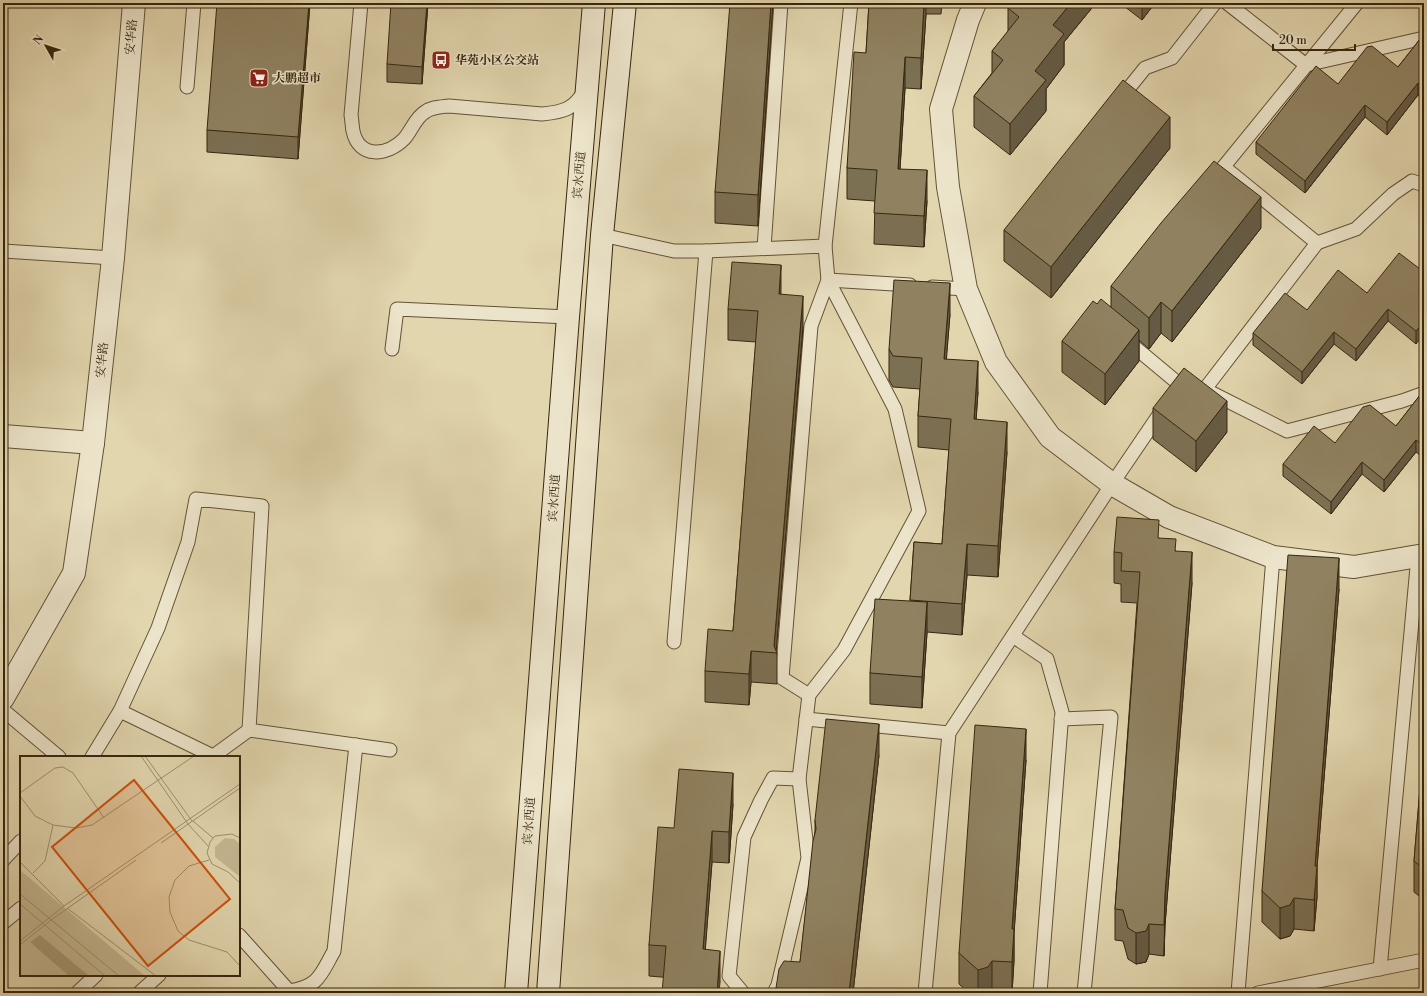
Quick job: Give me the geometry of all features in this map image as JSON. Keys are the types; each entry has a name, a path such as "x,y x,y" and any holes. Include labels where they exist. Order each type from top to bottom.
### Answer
{"main road":[{"name":"安华路","path":"3,698 74,573 93,443 113,258 134,3"},
{"name":"宾水西道","path":"516,993 568,317 594,3"},
{"path":"548,993 602,235 625,3"},
{"path":"975,3 968,20 940,109 948,187 966,289 996,362 1050,437 1112,484 1169,517 1273,556 1354,567 1421,556"},
{"path":"3,436 93,443"}],"lane":[{"path":"187,87 194,3"},
{"path":"361,3 352,115 353,132 359,144 366,150 383,152 393,147 404,138 418,117 425,111 434,108 449,106 542,114 555,113 563,111 576,103 587,88"},
{"path":"764,248 782,3"},
{"path":"809,694 782,678 811,326 828,280 826,246 851,3"},
{"path":"1111,109 1145,68 1172,58 1215,3"},
{"path":"1227,3 1306,65"},
{"path":"1204,191 1357,3"},
{"path":"1306,65 1424,38"},
{"path":"1224,168 1318,243"},
{"path":"1205,389 1318,243 1356,229 1393,194 1412,181 1424,185"},
{"path":"602,235 674,251 826,246"},
{"path":"3,251 113,258"},
{"path":"674,642 706,251"},
{"path":"828,280 966,289"},
{"path":"774,993 778,985 808,858 799,779 809,694 844,650 919,511 895,409 828,280"},
{"path":"392,349 397,309 568,317"},
{"path":"1115,331 1179,384 1205,389 1287,431 1424,393"},
{"path":"926,993 950,733 1179,384"},
{"path":"93,756 120,711 158,628 188,542 196,499 262,506 250,730"},
{"path":"1238,993 1273,556"},
{"path":"1380,969 1421,556"},
{"path":"1013,636 1047,658 1062,712 1040,993"},
{"path":"3,710 58,756"},
{"path":"120,711 210,756"},
{"path":"1061,719 1111,717 1084,993"},
{"path":"806,719 950,733"},
{"path":"213,756 250,730 390,750"},
{"path":"240,936 290,991 295,992 304,989 320,978 334,951 356,745"},
{"path":"743,993 729,976 744,837 773,778 799,779"},
{"path":"3,860 20,842"},
{"path":"3,923 20,909"},
{"path":"1258,993 1424,960"},
{"path":"77,993 95,976"},
{"path":"139,993 158,976"}],"building":[{"name":"大鹏超市","path":"217,3 309,3 298,137 207,130"},
{"path":"391,3 427,3 422,67 387,64"},
{"path":"730,3 771,3 758,195 715,192"},
{"path":"869,3 924,3 921,58 905,57 898,169 927,170 924,216 874,213 877,170 847,168 854,52 866,53"},
{"path":"1012,3 1071,3 1053,25 1064,34 1035,71 1046,80 1010,124 974,96 1003,60 992,51 1019,17 1008,8"},
{"path":"1424,34 1424,87 1418,83 1387,122 1365,105 1305,181 1256,142 1316,66 1338,84 1367,47 1372,46 1398,67"},
{"path":"1123,80 1170,117 1051,267 1004,230"},
{"path":"1214,161 1261,197 1172,311 1161,302 1149,318 1111,286 1161,223"},
{"path":"1399,253 1424,272 1424,322 1416,331 1388,309 1356,349 1334,332 1302,372 1253,333 1285,293 1307,310 1338,270 1367,293"},
{"path":"732,262 781,265 779,294 803,296 774,646 777,653 751,651 749,674 705,671 708,629 733,631 758,311 728,309"},
{"path":"894,280 950,283 944,359 978,361 974,419 1007,422 998,546 967,544 962,604 910,600 914,542 942,544 951,419 918,416 922,358 893,356 889,349"},
{"path":"1101,299 1139,330 1105,374 1062,341 1093,301 1097,304"},
{"path":"1184,368 1227,401 1196,441 1153,408"},
{"path":"1424,390 1424,446 1416,440 1384,480 1362,462 1331,502 1283,464 1314,426 1335,443 1363,407 1370,405 1396,426"},
{"path":"1117,517 1159,520 1158,538 1176,539 1175,551 1192,552 1165,894 1164,925 1149,924 1146,931 1136,933 1128,928 1123,910 1115,909 1140,572 1121,571 1122,553 1114,552"},
{"path":"1288,555 1339,558 1315,866 1317,866 1314,900 1294,898 1290,905 1280,908 1262,891"},
{"path":"875,599 927,602 922,677 870,673"},
{"path":"826,719 879,724 849,993 789,993 785,989 776,988 779,969 784,961 800,962 813,841 816,829 815,820"},
{"path":"975,725 1026,729 1012,929 1014,929 1012,962 992,961 988,967 978,970 959,953"},
{"path":"1424,740 1424,869 1414,861"},
{"path":"679,769 733,773 729,832 712,831 703,949 720,951 717,993 662,993 666,946 649,945 658,827 674,828"}],"place":[{"name":"华苑小区公交站","path":"441,60"},
{"name":"大鹏超市","path":"259,78"}]}
